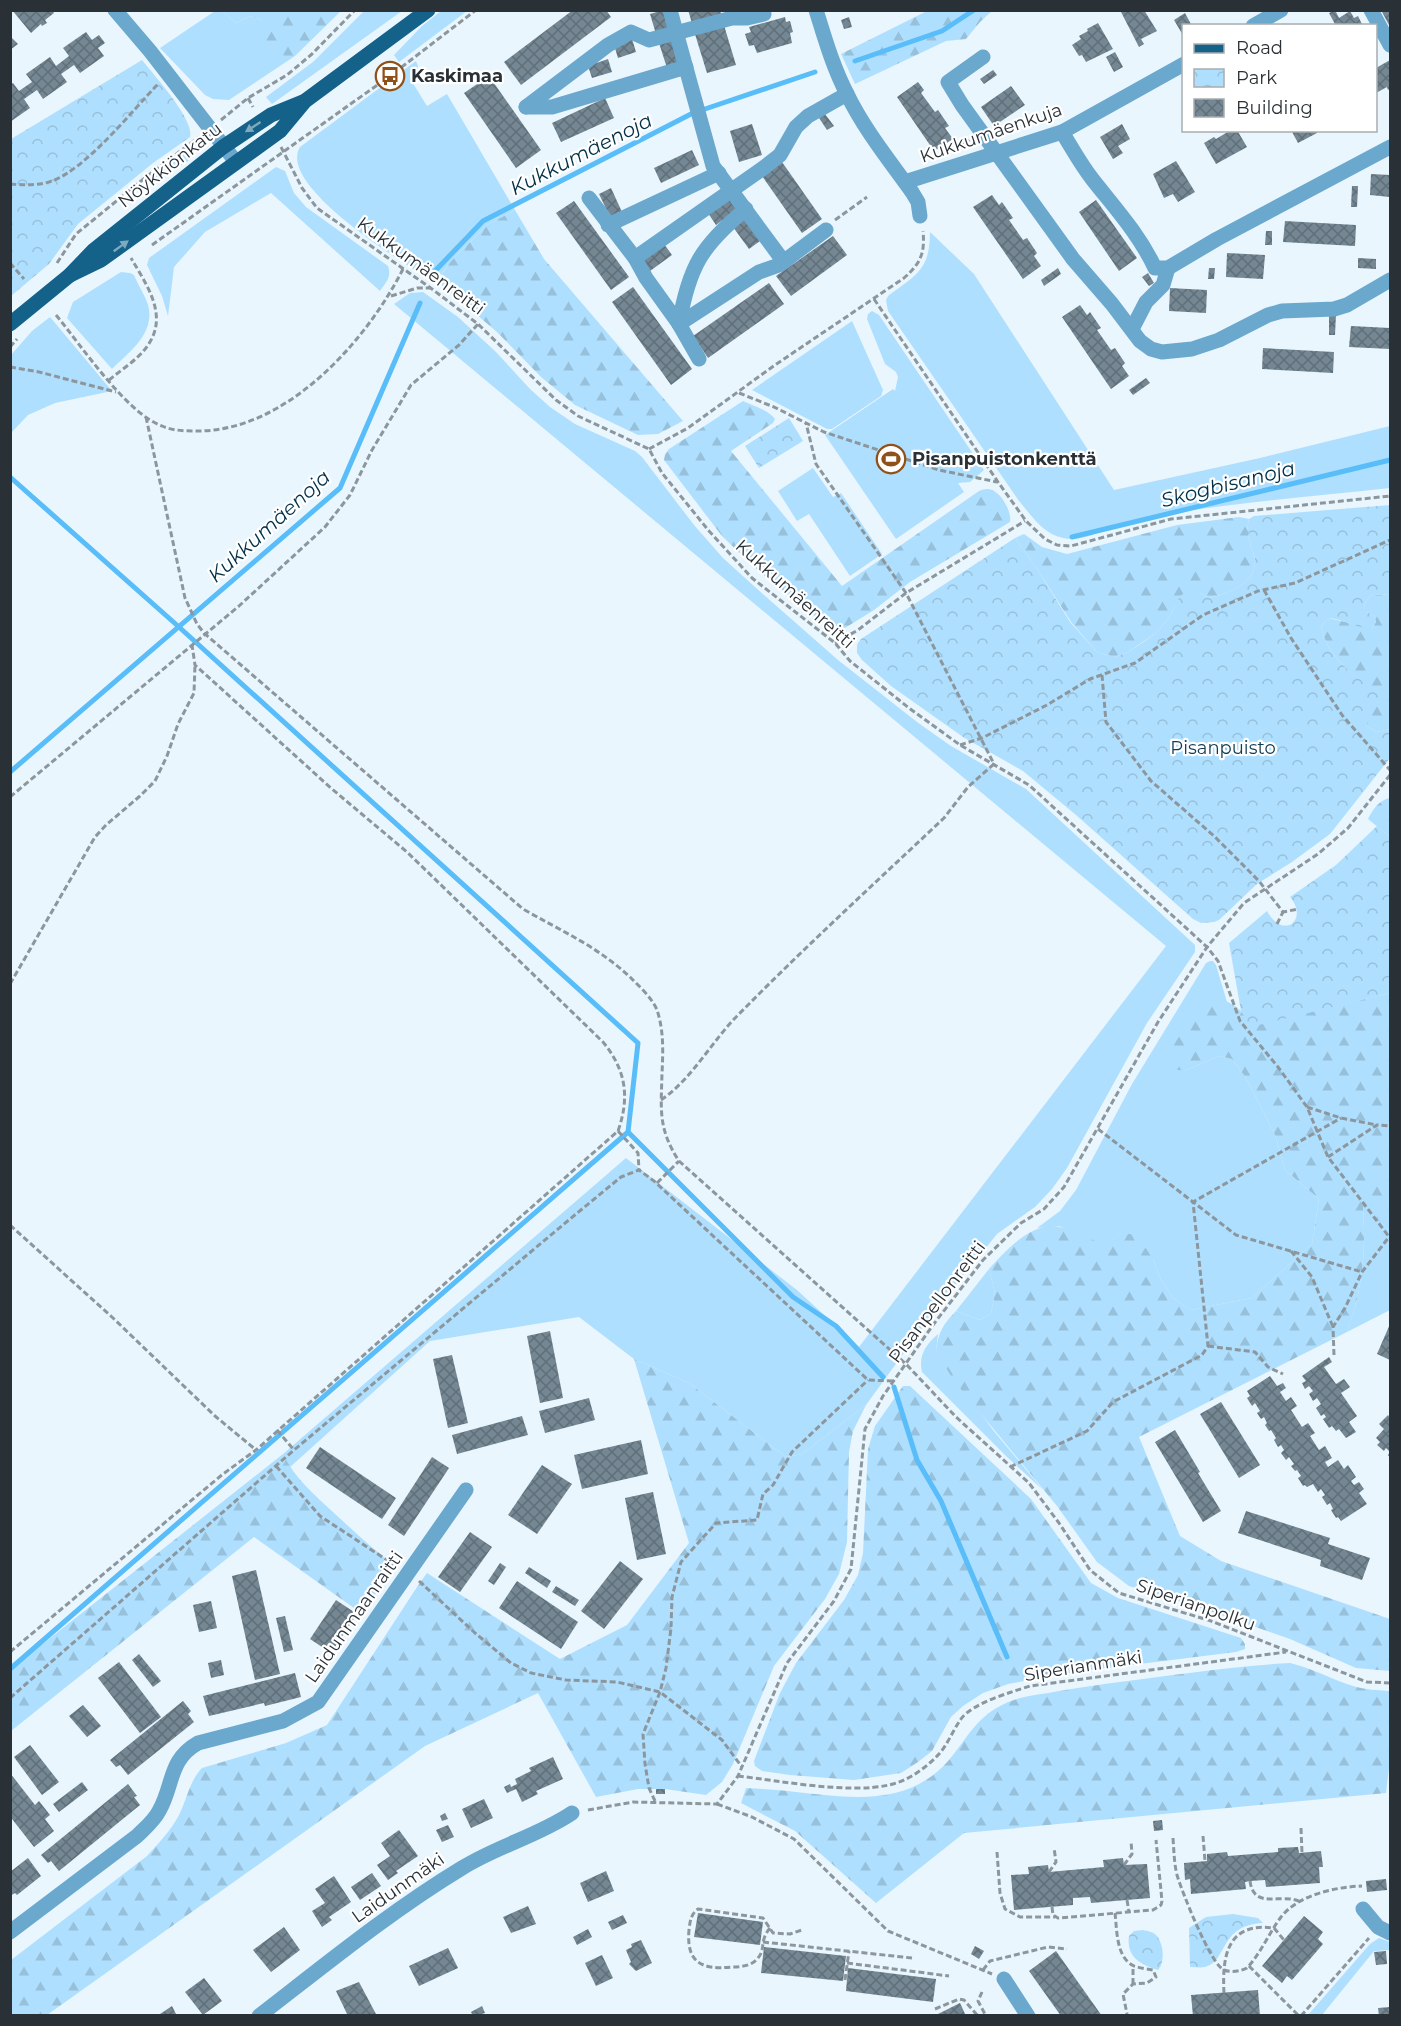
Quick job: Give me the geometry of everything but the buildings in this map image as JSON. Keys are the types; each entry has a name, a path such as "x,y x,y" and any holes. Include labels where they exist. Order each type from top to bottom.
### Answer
{"main road":[{"name":"Nöykkiönkatu","path":"70,275 101,260 280,131 305,101 428,10"},
{"name":"Nöykkiönkatu","path":"10,324 70,275 94,250 223,147 271,115 305,101"}],"street":[{"path":"115,10 150,51 236,162"},
{"path":"669,10 713,166 784,262"},
{"path":"686,67 552,107 526,107 609,45 631,32 650,40 732,18 747,18 764,14 763,10"},
{"path":"816,10 831,59 847,94 918,202 920,216"},
{"path":"1256,24 1281,10"},
{"path":"1371,10 1390,45"},
{"path":"983,57 948,82 962,105 1073,259 1140,341 1151,349 1162,352 1192,349 1219,340 1268,315 1282,311 1334,309 1347,305 1390,280"},
{"name":"Kukkumäenkuja","path":"905,183 1062,132 1182,65"},
{"path":"635,258 780,154 796,127 808,116 847,94"},
{"path":"1062,132 1092,178 1129,224 1146,249 1155,268 1168,268 1390,147"},
{"path":"608,225 719,173"},
{"path":"589,198 635,258 646,278 679,324 699,359"},
{"path":"679,324 685,290 696,262 723,228 746,208"},
{"path":"679,324 759,272 784,262 826,230"},
{"path":"1132,329 1146,302 1163,285 1168,268"},
{"name":"Laidunmaanraitti","path":"10,1932 137,1836 150,1823 162,1804 176,1763 189,1748 198,1743 283,1721 318,1702 466,1490"},
{"name":"Laidunmäki","path":"259,2016 409,1903 464,1866 556,1824 572,1813"},
{"path":"1363,1909 1384,1930"},
{"path":"1004,1979 1028,2016"}],"path":[{"path":"56,265 76,234 248,99 287,75 312,54 355,10"},
{"path":"10,184 33,186 50,182 67,174 86,160 162,79"},
{"name":"Kukkumäenreitti","path":"283,150 302,188 317,208 432,288 478,324 556,400 578,416 649,449 662,473 675,490 752,578 835,643 850,661 960,745 1029,785 1208,947 1218,961 1240,1021 1307,1107 1328,1157 1390,1237"},
{"path":"826,230 831,223 867,197"},
{"path":"649,449 688,428 775,365 874,299 916,267 924,247 920,216"},
{"path":"109,380 147,346 156,325 154,299 131,258"},
{"path":"10,263 24,279"},
{"path":"56,315 118,392 146,417 162,426 183,431 212,431 243,424 272,411 301,393 337,360 389,296 403,269"},
{"path":"389,296 417,288 432,288"},
{"path":"874,299 1026,521 1045,539 1057,545 1071,546 1171,519 1390,496"},
{"path":"10,797 239,606 325,527 350,495 372,450 411,385 459,345 478,324"},
{"path":"10,367 118,392"},
{"path":"739,393 774,406 824,432 939,470 998,482"},
{"path":"146,417 187,605 196,624 523,909 582,940 613,961 641,987 656,1008 663,1036 661,1120 668,1145 677,1163 659,1182"},
{"path":"661,1100 679,1085 728,1025 770,982 944,818 968,788 994,764 906,593 816,464 806,423"},
{"path":"835,643 858,630 906,593 1026,521"},
{"path":"960,745 982,738 1047,705 1090,679 1135,663 1203,615 1264,590 1295,583 1390,540"},
{"path":"1264,590 1291,638 1342,715 1390,770"},
{"path":"10,984 95,837 105,825 141,796 155,781 178,724 194,693 195,665 192,645"},
{"path":"10,1652 223,1474 256,1450 618,1131 623,1116 622,1074 615,1057 603,1042 407,852 195,665"},
{"path":"1102,675 1106,722 1151,781 1214,836 1265,889 1283,912"},
{"name":"Pisanpellonreitti","path":"717,1804 738,1776 787,1663 834,1601 851,1569 860,1457 865,1429 894,1381 983,1260 1021,1223 1044,1209 1064,1187 1158,1022 1208,947 1244,903 1318,854 1348,828 1390,775"},
{"path":"1283,912 1298,909"},
{"path":"1277,924 1283,912"},
{"path":"1307,1107 1341,1118 1390,1126"},
{"path":"1193,1202 1341,1118"},
{"path":"1328,1157 1377,1125"},
{"path":"1098,1129 1236,1235 1362,1272"},
{"path":"618,1131 638,1153 639,1170"},
{"name":"Siperianpolku","path":"677,1163 906,1364 956,1417 1029,1483 1090,1570 1119,1593 1211,1621 1367,1682 1390,1683"},
{"path":"639,1170 659,1182 868,1380 894,1381"},
{"path":"10,1698 294,1450 594,1199 621,1178 639,1170"},
{"path":"1010,1467 1087,1431 1113,1402 1202,1355 1208,1346 1193,1202"},
{"path":"10,1226 112,1318 215,1416 256,1450"},
{"path":"1333,1327 1362,1272 1390,1237"},
{"path":"1291,1251 1312,1277 1333,1327 1334,1355"},
{"path":"1208,1346 1255,1352 1268,1367 1283,1374"},
{"path":"655,1802 649,1788 643,1734 660,1692 669,1648 672,1597 681,1562 716,1523 758,1520 763,1494 772,1485 792,1452 868,1380"},
{"path":"277,1430 294,1450"},
{"path":"276,1466 320,1516 422,1583 432,1595 511,1664 531,1673 566,1680 617,1682 660,1692 722,1740 742,1767"},
{"name":"Siperianmäki","path":"738,1776 864,1788 890,1785 913,1776 940,1754 962,1716 993,1698 1030,1686 1288,1652"},
{"path":"572,1813 633,1802 655,1802 717,1804 752,1817 794,1839 888,1931 1004,1979"},
{"path":"1301,1828 1302,1852"},
{"path":"1203,1836 1205,1861"},
{"path":"1173,1838 1177,1876 1215,1963 1223,1970 1242,1971 1249,1966 1281,1917 1301,1902 1340,1887 1362,1886"},
{"path":"997,1852 1000,1893 1005,1909 1020,1917 1129,1912 1154,1910 1161,1905 1156,1840"},
{"path":"1124,1865 1132,1854 1131,1841"},
{"path":"1048,1872 1056,1862 1054,1848"},
{"path":"1250,1881 1251,1892 1257,1897 1288,1898 1301,1902"},
{"path":"1127,1900 1129,1912"},
{"path":"1052,1907 1055,1917"},
{"path":"770,1928 764,1935 758,1958 742,1967 708,1968 701,1965 695,1960 688,1943 693,1912 698,1909 763,1918 770,1928 773,1933 790,1934 802,1930"},
{"path":"1115,1913 1119,1946 1133,1966 1132,1984 1123,1994 1126,2014"},
{"path":"1224,1993 1223,1970 1226,1953 1237,1937 1252,1928 1274,1928"},
{"path":"1274,1928 1284,1940"},
{"path":"1249,1966 1300,2016 1384,1930"},
{"path":"763,1942 912,1958"},
{"path":"983,1970 990,1961 1048,1947 1067,1949"},
{"path":"845,1980 849,1951"},
{"path":"847,1963 949,1976"},
{"path":"1132,1984 1147,1983 1156,1977 1153,1970 1133,1966"},
{"path":"982,1992 978,2001 986,2016"},
{"path":"935,2009 959,1999 964,2000 978,2016"}],"green space":[{"path":"929,10 992,11 966,39 946,41 855,84 841,54"},
{"path":"215,11 222,11 236,23 250,16 262,20 284,56 295,56 229,100 213,99 205,95 160,48"},
{"path":"222,11 341,11 295,56 284,56 265,40 262,20 250,16 236,23"},
{"path":"364,11 402,11 272,104 266,97 313,62"},
{"path":"441,11 467,11 399,62 394,55 422,26"},
{"path":"142,60 180,109 190,129 190,137 153,163 78,224 49,264 11,296 11,139"},
{"path":"416,61 418,66 414,85 427,106 447,94 515,210 487,225 451,261 435,283 348,223 307,182 298,163 300,147"},
{"path":"185,152 191,159 151,185 148,181"},
{"path":"276,167 285,171 294,193 306,207 388,266 389,276 380,291 271,193 205,232 174,267 168,316 162,296 147,265 149,258"},
{"path":"515,210 544,259 683,421 658,434 638,435 575,405 541,377 497,332 437,281 451,261 487,225"},
{"path":"930,232 974,274 1114,490 1260,458 1390,426 1390,488 1244,503 1166,514 1124,522 1081,538 1063,538 1050,533 1038,524 1019,501 888,311 886,300 888,296 914,277 924,263"},
{"path":"121,272 134,275 147,301 149,315 145,333 133,349 112,369 67,318 73,302"},
{"path":"423,292 458,317 550,407 575,424 635,451 723,558 755,587 838,660 917,722 951,746 1026,789 1195,945 1195,952 1147,1023 1067,1168 1052,1189 1035,1207 997,1234 938,1306 866,1405 802,1454 786,1457 689,1383 634,1359 579,1317 430,1341 289,1468 283,1454 626,1158 797,1290 859,1347 1166,946 394,304 410,293"},
{"name":"Pisanpuistonkenttä","path":"872,311 879,315 984,470 970,482 958,483 964,492 896,539 825,435 893,389 895,391 898,377 896,372 885,364 867,319 868,314"},
{"path":"50,317 112,391 55,403 28,415 11,433 11,355 32,331"},
{"path":"852,321 883,390 881,396 832,429 827,429 752,390"},
{"path":"743,401 765,411 775,419 773,423 731,451 842,586 979,491 988,489 997,493 1004,501 1010,522 910,582 874,610 845,628 829,628 754,567 722,536 664,460 669,449"},
{"path":"789,418 803,441 759,468 745,446"},
{"path":"813,468 833,497 841,493 882,554 850,576 809,514 797,521 778,491"},
{"name":"Pisanpuisto","path":"1390,505 1390,595 1370,596 1364,605 1365,611 1374,616 1376,622 1372,628 1366,628 1328,618 1321,626 1324,637 1342,664 1379,691 1378,701 1369,718 1368,727 1376,732 1390,729 1390,758 1330,834 1257,884 1219,920 1214,922 1201,923 1193,919 1023,771 963,737 891,686 857,653 857,645 861,639 1015,538 1070,622 1097,652 1114,657 1128,652 1156,633 1169,618 1180,596 1188,591 1211,598 1233,590 1246,582 1254,569 1255,561 1248,530 1249,519 1254,516"},
{"path":"1239,517 1249,519 1248,533 1255,559 1254,569 1246,582 1233,590 1211,598 1199,593 1175,606 1169,618 1156,633 1128,652 1114,657 1097,652 1071,622 1015,538 1024,534 1042,547 1067,554 1177,525"},
{"path":"1390,595 1390,729 1376,732 1368,727 1367,722 1378,691 1359,679 1342,664 1328,646 1321,626 1328,618 1372,628 1376,622 1374,616 1365,611 1364,605 1370,596"},
{"path":"1390,798 1390,837 1368,819 1377,806"},
{"path":"1377,826 1390,837 1390,993 1251,1027 1241,1011 1229,943 1267,911 1280,925 1292,924 1297,913 1290,897 1336,865"},
{"path":"1210,961 1216,965 1227,1002 1223,1000 1184,1071 1219,1056 1232,1059 1246,1078 1275,1135 1285,1170 1319,1199 1312,1244 1252,1298 1190,1310 1173,1298 1161,1280 1153,1259 1121,1233 1104,1246 1059,1226 1037,1228 1060,1211 1076,1190 1132,1084 1206,963"},
{"path":"1390,993 1390,1231 1363,1206 1362,1270 1357,1300 1347,1332 1139,1437 1180,1536 1221,1561 1390,1619 1390,1671 1356,1668 1290,1639 1129,1586 1097,1562 1057,1506 954,1381 936,1351 942,1329 956,1311 980,1320 991,1313 995,1293 989,1269 1020,1239 1030,1232 1050,1226 1071,1230 1104,1245 1121,1233 1137,1235 1153,1259 1161,1280 1173,1298 1190,1310 1252,1298 1312,1244 1319,1199 1285,1170 1275,1135 1246,1078 1232,1059 1219,1056 1184,1071 1174,1069 1166,1054 1169,1040 1180,1021 1194,1006 1212,999 1231,1004 1241,1011 1251,1026"},
{"path":"1363,1205 1390,1231 1390,1310 1347,1332 1357,1300 1362,1269"},
{"path":"989,1269 995,1293 991,1313 980,1320 956,1311"},
{"path":"938,1334 936,1351 993,1430 1043,1490 922,1372 921,1361 924,1351"},
{"path":"634,1359 689,1383 786,1457 802,1454 866,1405 853,1431 849,1452 847,1542 839,1574 825,1599 774,1666 733,1764 722,1782 706,1795 665,1789 638,1789 596,1797 538,1693 425,1746 47,2015 11,2016 11,1960 147,1856 176,1821 192,1784 202,1768 286,1743 327,1725 427,1573 560,1659 627,1625 689,1543"},
{"path":"903,1386 910,1386 1031,1499 1091,1583 1118,1598 1241,1638 1245,1649 1075,1672 1008,1684 983,1693 951,1717 932,1751 901,1773 854,1780 790,1775 762,1771 755,1766 754,1761 780,1693 796,1663 844,1600 858,1575 863,1553 868,1449 875,1426"},
{"path":"283,1454 299,1479 313,1493 396,1567 361,1613 254,1537 11,1731 11,1669"},
{"path":"1290,1663 1358,1687 1390,1691 1390,1760 1386,1793 964,1833 876,1903 795,1831 741,1803 746,1788 858,1797 878,1796 916,1786 933,1775 949,1760 984,1717 1002,1705 1020,1698 1228,1668"},
{"path":"1233,1914 1258,1918 1263,1923 1249,1925 1231,1936 1218,1958 1212,1963 1203,1967 1190,1967 1189,1928 1206,1917"},
{"path":"1143,1930 1156,1935 1161,1944 1163,1959 1158,1970 1146,1966 1132,1955 1129,1936 1134,1931"},
{"path":"1379,1938 1390,1942 1390,1950 1374,1951 1322,2015 1308,2015 1370,1944"}],"waterway":[{"name":"Kukkumäenoja","path":"855,61 942,31 974,10"},
{"name":"Kukkumäenoja","path":"702,110 815,72"},
{"name":"Kukkumäenoja","path":"435,271 483,221 691,114"},
{"name":"Kukkumäenoja","path":"10,772 340,488 420,303"},
{"name":"Skogbisanoja","path":"1072,537 1390,460"},
{"path":"10,477 638,1043 628,1132 10,1669"},
{"path":"628,1132 793,1297 836,1326 883,1377"},
{"path":"894,1387 917,1460 941,1501 1007,1657"}],"place":[{"name":"Kaskimaa","path":"390,76"},
{"name":"Pisanpuistonkenttä","path":"891,459"}]}
